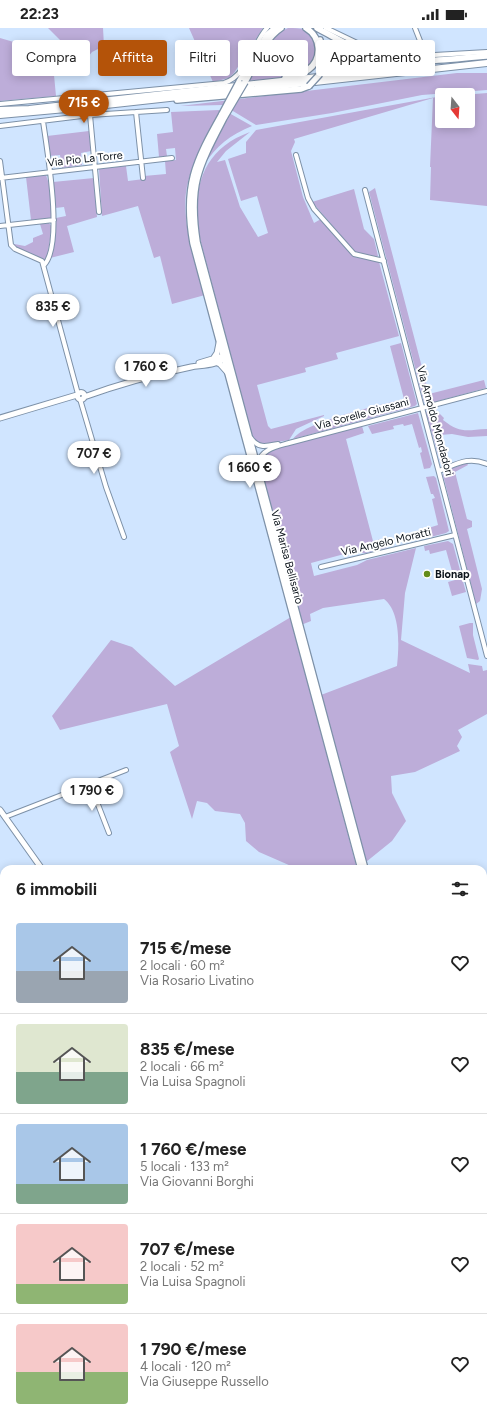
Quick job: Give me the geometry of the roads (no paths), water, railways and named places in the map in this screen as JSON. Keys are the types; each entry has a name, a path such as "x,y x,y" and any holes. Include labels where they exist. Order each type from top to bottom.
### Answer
{"main road":[{"path":"224,115 239,84 264,41 275,28"},
{"path":"239,84 275,32 282,28"},
{"path":"239,84 298,76 308,70 317,58 318,44 311,31 306,28"},
{"path":"133,102 159,102 301,89 309,86 320,74 323,59 322,48 318,36 311,28"},
{"path":"317,28 355,48 388,59 414,61 487,57"},
{"path":"0,110 487,57"},
{"path":"0,115 487,63"},
{"name":"Via Marisa Bellisario","path":"224,115 198,161 193,174 189,201 193,243 360,865"},
{"name":"Via Marisa Bellisario","path":"224,115 202,161 194,189 193,201 197,242 364,865"}],"street":[{"path":"0,104 224,83 229,81 242,70 267,28"},
{"path":"326,28 351,40"},
{"path":"415,28 420,40"},
{"path":"435,55 487,52"},
{"path":"0,126 90,115 167,110"},
{"path":"136,112 143,178"},
{"path":"90,115 99,212"},
{"path":"43,121 54,220 48,258 44,265"},
{"path":"296,155 308,198 314,208 354,254 384,261"},
{"name":"Via Pio La Torre","path":"1,177 172,158"},
{"path":"0,161 12,248 42,261 44,265 106,487 124,537"},
{"name":"Via Arnoldo Mondadori","path":"365,190 487,656"},
{"path":"0,226 54,220"},
{"path":"214,360 218,353 219,344"},
{"path":"224,358 227,351"},
{"path":"0,418 224,358"},
{"path":"224,358 228,363 242,410"},
{"path":"214,360 228,373"},
{"name":"Via Sorelle Giussani","path":"288,442 487,391"},
{"path":"249,435 254,442 260,446 288,442"},
{"path":"257,464 259,457 265,451 288,442"},
{"path":"438,470 470,460 477,460 487,464"},
{"name":"Via Angelo Moratti","path":"321,567 455,535"},
{"path":"5,817 126,770"},
{"path":"90,784 109,833"},
{"path":"0,810 39,865"}],"place":[{"name":"Bionap","path":"427,574"}]}
